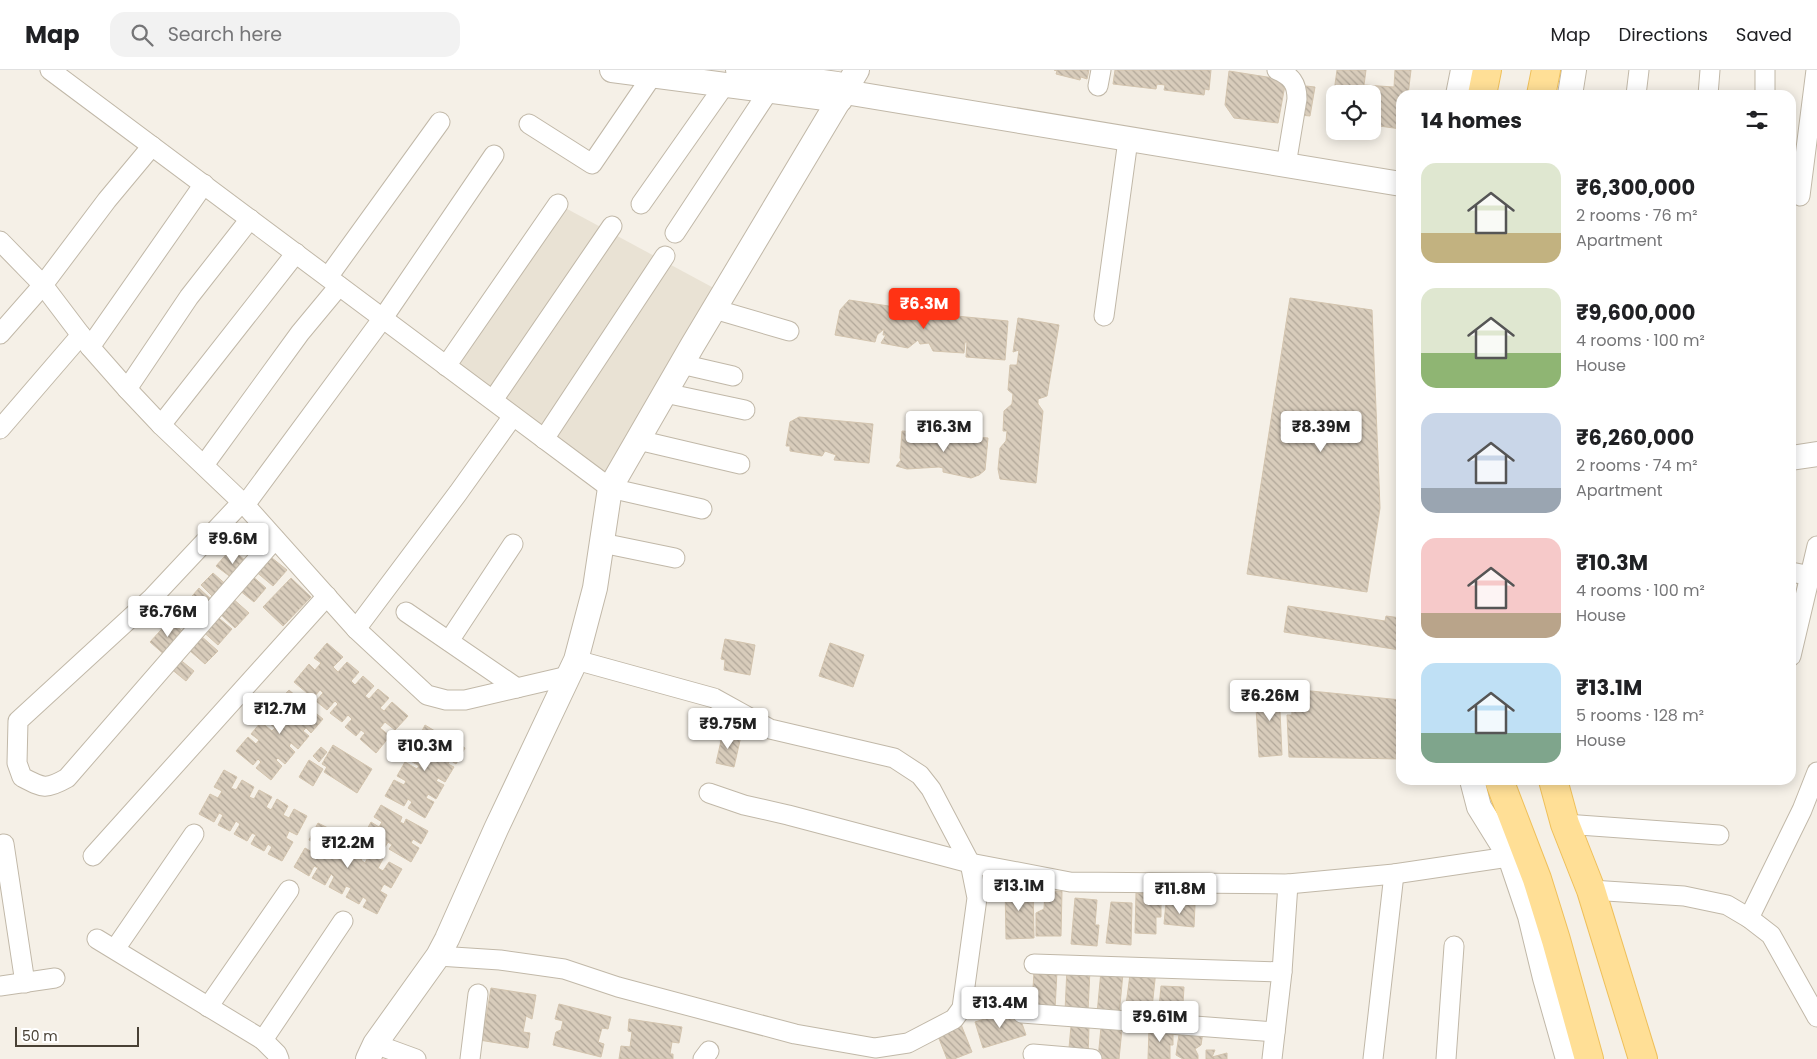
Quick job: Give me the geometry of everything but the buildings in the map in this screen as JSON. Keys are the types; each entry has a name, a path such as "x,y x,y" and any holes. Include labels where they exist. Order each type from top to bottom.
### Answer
{"main road":[{"path":"1483,90 1487,70"},
{"path":"1543,90 1546,70"},
{"path":"1500,785 1525,863 1556,940 1590,1059"},
{"path":"1554,785 1564,817 1591,890 1643,1059"}],"street":[{"path":"50,70 610,488 702,509"},
{"path":"612,70 652,76 731,78 805,75 848,87 1128,140 1396,183"},
{"path":"1277,70 1291,78 1297,90 1286,166"},
{"path":"1459,90 1463,70"},
{"path":"1571,90 1574,70"},
{"path":"1637,90 1639,70"},
{"path":"1708,90 1710,70"},
{"path":"1764,90 1765,70"},
{"path":"1800,196 1816,70"},
{"path":"529,124 592,164 652,76"},
{"path":"731,78 768,92 848,87"},
{"path":"641,204 731,78"},
{"path":"416,1059 371,1052 438,956 447,939 572,668 595,588 610,488 681,364 848,87"},
{"path":"675,233 768,92"},
{"path":"204,465 300,333 440,122"},
{"path":"1104,316 1128,140"},
{"path":"0,334 42,285 107,200 152,146"},
{"path":"275,539 67,778 53,786 38,785 22,777 17,763 18,721 152,598 243,504 383,318 494,154"},
{"path":"0,429 86,341 204,184"},
{"path":"446,366 558,204"},
{"path":"127,389 189,297 250,219"},
{"path":"493,400 612,226"},
{"path":"0,241 42,285 127,389 243,504 356,630 427,695 446,700 465,700 517,688 572,668 714,698 754,722 770,729 894,758 906,764 920,775 931,789 970,863 978,898 962,1008 954,1019 908,1043 875,1048 795,1034 618,987 564,969 500,960 438,956"},
{"path":"161,424 296,253"},
{"path":"544,439 665,256"},
{"path":"714,310 789,331"},
{"path":"681,364 733,376"},
{"path":"665,393 745,410"},
{"path":"356,630 513,416"},
{"path":"638,440 740,464"},
{"path":"1796,457 1817,454"},
{"path":"602,543 675,558"},
{"path":"449,641 513,544"},
{"path":"1796,636 1817,546"},
{"path":"1796,573 1811,576"},
{"path":"93,856 327,596"},
{"path":"406,612 517,688"},
{"path":"1750,918 1802,810 1817,772"},
{"path":"1473,785 1479,807 1525,863 1530,916 1568,1059"},
{"path":"1568,785 1564,817 1719,835"},
{"path":"709,793 744,805 970,863 1070,882 1288,884 1525,863"},
{"path":"115,950 194,834"},
{"path":"4,844 24,983"},
{"path":"1525,863 1530,916"},
{"path":"1373,1059 1394,874"},
{"path":"1272,1059 1282,972 1288,884"},
{"path":"208,1007 289,890"},
{"path":"1591,890 1684,896 1727,905 1750,918 1771,935 1817,1017"},
{"path":"263,1040 342,921"},
{"path":"97,939 263,1040 277,1054 279,1059"},
{"path":"1446,1059 1454,946"},
{"path":"1034,964 1282,972"},
{"path":"0,986 55,978"},
{"path":"470,1059 478,994"},
{"path":"1022,1014 1275,1032"},
{"path":"1033,1054 1092,1059"}],"shaded area":[{"path":"558,204 723,293 610,488 446,366"}]}
